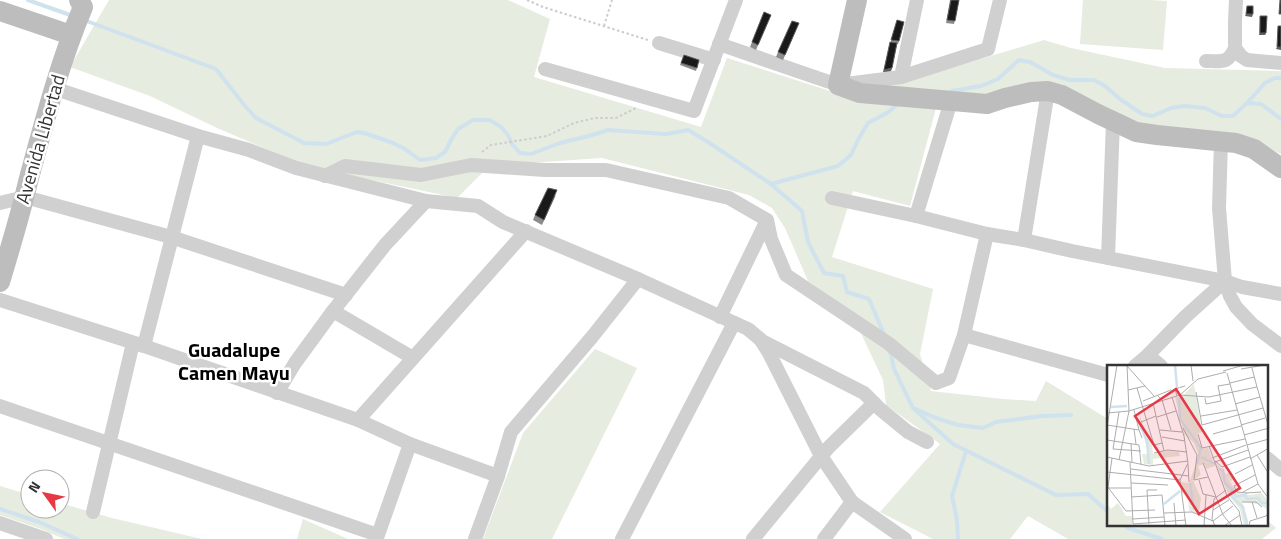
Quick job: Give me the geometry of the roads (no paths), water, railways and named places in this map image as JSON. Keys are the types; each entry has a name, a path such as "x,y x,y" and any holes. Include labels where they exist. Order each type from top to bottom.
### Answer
{"street":[{"path":"546,70 694,111 736,0"},
{"path":"838,85 856,0"},
{"path":"900,77 917,0"},
{"path":"838,85 900,77 988,49 1000,0"},
{"path":"1206,61 1223,61 1231,57 1235,48 1236,0"},
{"name":"Avenida Libertad","path":"0,282 53,88 83,2"},
{"path":"0,11 71,35"},
{"path":"659,43 714,60"},
{"path":"719,44 860,93 987,104 1031,92 1048,91 1062,95 1136,132 1236,144 1254,149 1281,168"},
{"path":"1235,48 1247,60 1281,63"},
{"path":"53,88 198,136 249,150 296,168 426,201 478,206 503,222 526,230 748,329 760,339 864,393 908,432 927,442"},
{"path":"1024,240 1048,91"},
{"path":"916,216 951,101"},
{"path":"1108,258 1114,121"},
{"path":"93,512 109,444 171,237 198,136"},
{"path":"1221,142 1218,208 1225,281 1236,307 1252,324 1281,346"},
{"path":"325,176 345,166 421,175 471,165 545,170 606,170 729,198 767,220 771,239 786,275 888,343 936,383 950,378 964,335 987,234"},
{"path":"0,203 25,196 171,237 346,295"},
{"path":"832,198 987,234 1225,281 1242,288 1281,294"},
{"path":"277,393 295,363 333,311 385,245 426,201"},
{"path":"720,317 767,220"},
{"path":"358,420 526,230"},
{"path":"475,539 512,432 638,279"},
{"path":"1137,365 1185,317 1225,281"},
{"path":"0,300 138,344 358,420 410,444 498,476"},
{"path":"333,311 413,358"},
{"path":"622,539 734,323"},
{"path":"964,335 1107,375"},
{"path":"760,339 769,353 821,456 852,502 905,539"},
{"path":"1148,355 1160,365"},
{"path":"753,539 821,456 874,403"},
{"path":"0,406 378,535 410,444"},
{"path":"1268,459 1281,470"},
{"path":"824,539 852,502"},
{"path":"0,523 46,539"}],"waterway":[{"path":"28,0 73,16"},
{"path":"84,20 216,69 256,118 304,143 326,144 357,132 364,133 393,143 420,160 436,158 445,152 458,129 473,120 490,120 501,127 520,153 531,154 560,143 608,130 666,134 688,130 771,184 802,211 808,242 824,273 843,276 847,292 869,299 884,334"},
{"path":"952,91 981,86 998,79 1019,60 1030,62 1053,75 1070,80 1094,80 1142,114 1153,116 1171,108 1184,106 1205,108 1222,116 1233,116 1265,83 1275,78 1281,78"},
{"path":"1247,103 1261,104 1281,119"},
{"path":"771,184 838,166 851,155 868,123 887,113 898,104"},
{"path":"890,350 894,369 913,408 953,444 1056,495 1088,494 1107,511"},
{"path":"916,409 958,425 983,428 996,422 1042,416 1071,415"},
{"path":"958,539 957,520 952,496 966,451"},
{"path":"0,509 39,522 77,539"},
{"path":"1125,526 1162,539"}],"district":[{"name":"Guadalupe Camen Mayu","path":"234,362"}]}
